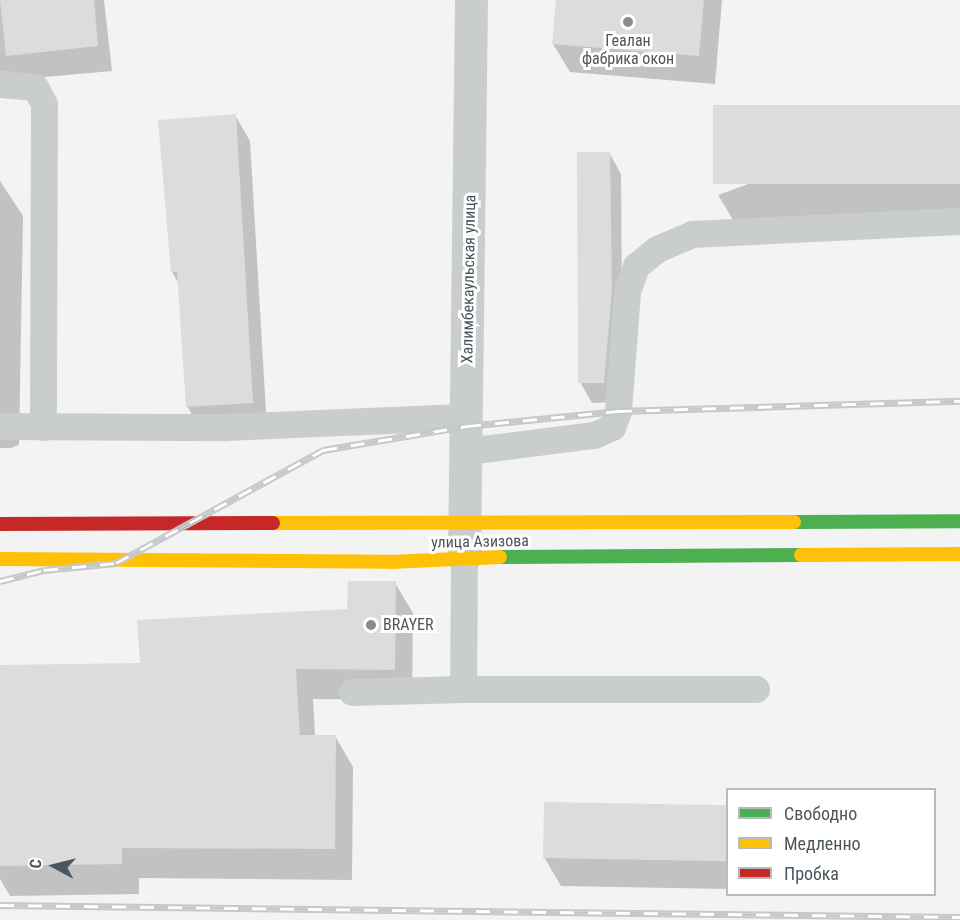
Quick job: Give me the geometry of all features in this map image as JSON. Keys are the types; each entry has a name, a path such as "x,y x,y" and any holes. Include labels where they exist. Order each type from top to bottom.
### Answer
{"main road":[{"name":"улица Азизова","path":"0,524 960,521"},
{"name":"улица Азизова","path":"0,560 378,562 464,557 960,554"}],"street":[{"name":"Халимбекаульская улица","path":"464,557 468,417 471,0"}],"lane":[{"path":"0,84 34,87 44,104 43,427"},
{"path":"467,451 594,435 612,427 618,411 627,291 636,266 657,249 692,234 960,220"},
{"path":"0,426 225,427 468,417"},
{"path":"463,689 464,557"},
{"path":"352,692 463,689 756,689"}],"building":[{"path":"0,0 94,0 98,46 6,56"},
{"name":"Геалан фабрика окон","path":"556,0 704,0 699,56 552,44"},
{"path":"713,105 960,105 960,184 713,184"},
{"path":"236,114 253,403 186,407 177,272 171,272 158,120"},
{"path":"577,152 610,152 612,289 604,383 578,383"},
{"path":"348,581 396,581 395,670 296,669 300,735 336,735 335,849 122,848 122,864 0,866 0,665 140,663 137,620 347,609"},
{"path":"544,802 726,805 726,861 543,858"}],"railway":[{"path":"0,581 44,570 116,563 323,450 467,426 618,411 960,401"},
{"path":"0,905 960,917"}],"traffic: fast":[{"path":"794,522 960,521"},
{"path":"500,557 801,555"}],"traffic: slow":[{"path":"273,523 794,522"},
{"path":"801,555 960,554"},
{"path":"0,559 390,562 500,557"}],"traffic: jam":[{"path":"0,524 273,523"}],"place":[{"name":"Геалан фабрика окон","path":"628,22"},
{"name":"BRAYER","path":"371,625"}]}
